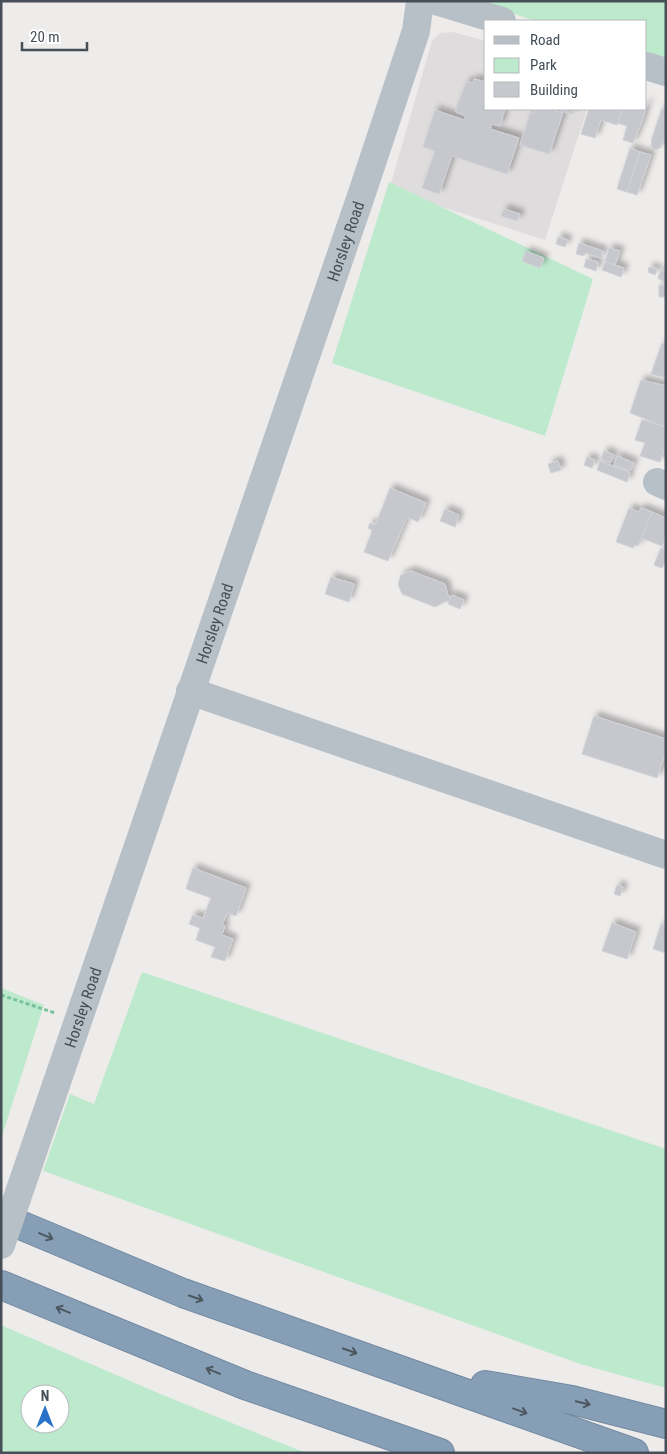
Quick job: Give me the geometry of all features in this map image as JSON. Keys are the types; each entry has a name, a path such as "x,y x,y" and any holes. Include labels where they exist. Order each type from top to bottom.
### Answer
{"highway":[{"path":"1,1217 183,1293 415,1373 634,1453"},
{"path":"1,1286 246,1385 440,1453"},
{"path":"415,1373 572,1400 666,1424"},
{"path":"246,1385 391,1453"}],"street":[{"name":"Horsley Road","path":"1,1245 382,134 416,31 420,1"},
{"path":"436,1 499,20"},
{"path":"647,66 666,72"},
{"path":"190,690 666,855"}],"path":[{"path":"1,995 77,1021"}],"shaded area":[{"path":"453,32 484,40 484,110 587,110 545,240 389,190 432,41 440,33"}],"green space":[{"path":"477,1 666,1 666,62 647,55 647,20 532,20"},
{"path":"389,182 593,279 545,436 332,363"},
{"path":"142,972 666,1149 666,1388 580,1364 43,1171 70,1094 94,1104"},
{"path":"1,988 44,1005 1,1139"},
{"path":"1,1325 158,1393 306,1453 1,1453"}],"building":[{"path":"474,79 484,82 484,110 505,110 500,126 492,124 490,129 519,138 507,174 452,156 439,194 422,188 435,151 423,147 435,110 464,120 466,116 456,112 457,105 467,81 473,83"},
{"path":"662,108 666,109 666,143 663,142 660,148 655,150 651,146 652,138"},
{"path":"535,110 554,110 563,113 549,154 520,145 530,113 534,114"},
{"path":"561,110 574,110 572,114"},
{"path":"589,110 623,110 617,125 601,120 595,138 581,134"},
{"path":"623,110 646,110 633,143 623,140 627,126 618,123"},
{"path":"630,148 640,152 627,192 617,189"},
{"path":"640,152 651,155 637,195 627,192"},
{"path":"504,209 520,214 517,221 501,216"},
{"path":"558,237 568,240 565,247 556,244"},
{"path":"579,243 603,251 601,258 585,253 584,256 576,254"},
{"path":"609,248 620,251 615,265 605,262"},
{"path":"526,251 544,258 540,268 522,261"},
{"path":"586,259 598,262 596,271 584,267"},
{"path":"605,262 624,268 621,277 602,270"},
{"path":"649,267 657,269 655,275 648,272"},
{"path":"661,270 666,272 666,283 658,278"},
{"path":"659,285 666,285 666,297 659,297"},
{"path":"662,343 666,344 666,378 651,374"},
{"path":"641,380 666,386 666,427 630,413"},
{"path":"642,420 666,427 666,450 664,449 660,462 640,456 645,443 635,440"},
{"path":"604,451 614,455 610,463 601,459"},
{"path":"617,456 634,463 630,471 614,465"},
{"path":"587,457 595,460 592,468 584,465"},
{"path":"558,461 561,470 551,473 548,464"},
{"path":"600,461 630,473 627,482 597,470"},
{"path":"390,488 426,503 418,522 407,517 388,561 364,552 372,530 368,528 370,523 374,525 377,521"},
{"path":"629,508 639,512 641,508 652,512 638,546 635,545 633,548 616,542"},
{"path":"445,509 459,515 455,527 440,521"},
{"path":"652,512 666,518 666,538 662,546 641,538"},
{"path":"661,548 666,550 666,559 662,568 654,565"},
{"path":"411,571 445,584 448,596 451,598 449,602 446,601 435,607 402,594 398,584 401,575"},
{"path":"331,577 354,584 349,602 325,594"},
{"path":"452,595 464,600 460,609 448,604"},
{"path":"594,716 666,739 666,751 657,778 582,754"},
{"path":"193,868 246,888 236,916 227,913 222,925 225,926 222,935 233,939 225,961 211,957 215,947 196,940 200,928 189,924 193,915 203,918 211,898 186,889"},
{"path":"617,885 623,887 620,896 614,894"},
{"path":"612,923 636,932 627,959 602,951"},
{"path":"661,924 666,926 666,953 653,949"}]}
